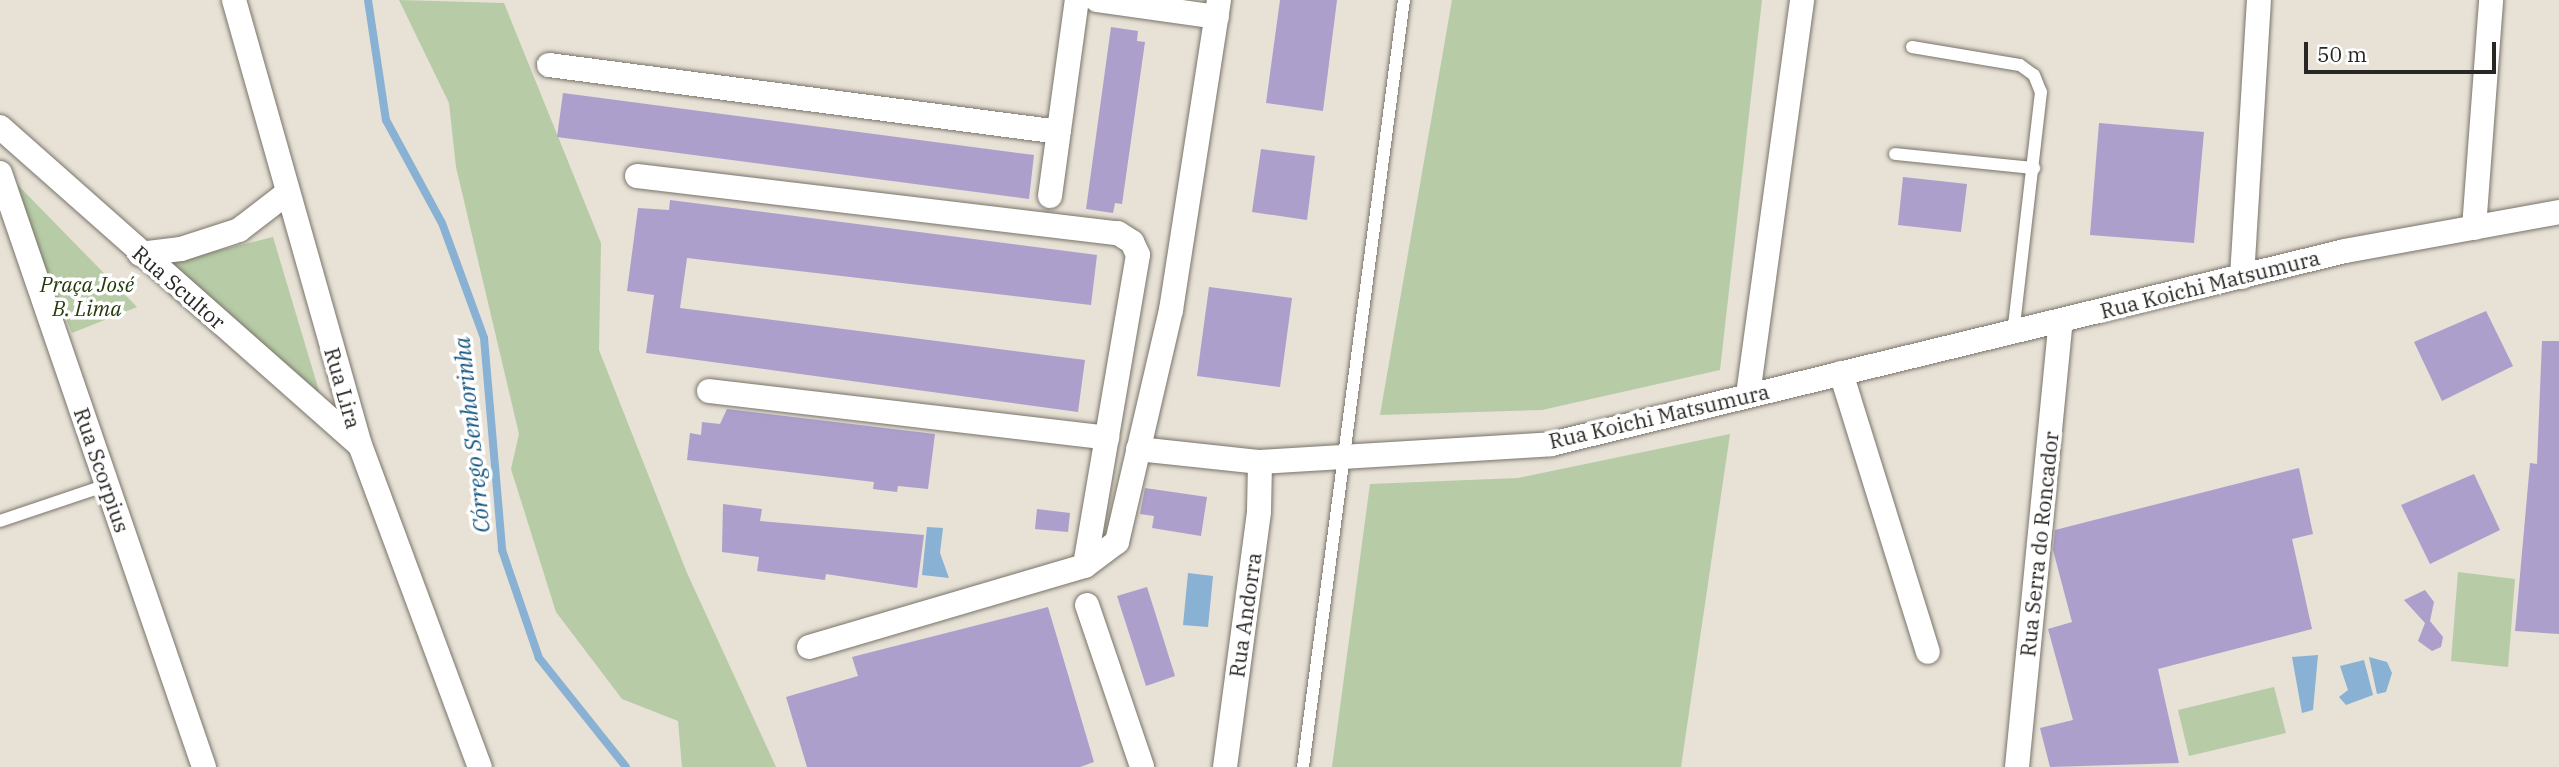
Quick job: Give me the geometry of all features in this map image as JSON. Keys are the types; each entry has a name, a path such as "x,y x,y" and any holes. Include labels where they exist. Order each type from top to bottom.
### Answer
{"street":[{"name":"Rua Lira","path":"234,0 286,194 359,445 480,767"},
{"path":"1050,195 1077,0"},
{"path":"809,647 1086,566 1117,542 1123,530 1138,449 1171,310 1218,8 1097,0"},
{"path":"1748,395 1802,0"},
{"path":"2242,277 2259,0"},
{"path":"2474,228 2491,0"},
{"path":"549,65 1059,132"},
{"name":"Rua Scultor","path":"0,127 140,254 359,445"},
{"name":"Rua Scorpius","path":"0,173 204,767"},
{"path":"637,176 1118,233 1138,255 1086,566"},
{"path":"140,254 181,250 239,230 286,194"},
{"name":"Rua Koichi Matsumura","path":"1138,449 1259,462 1551,444 2242,277 2559,212"},
{"name":"Rua Serra do Roncador","path":"2017,767 2061,321"},
{"path":"1841,373 1928,652"},
{"path":"709,391 1107,438"},
{"name":"Rua Andorra","path":"1225,767 1259,511 1259,462"},
{"path":"1087,605 1142,767"}],"lane":[{"path":"1303,767 1346,457 1404,0"},
{"path":"1912,47 1995,59 2034,75 2041,105 2012,333"},
{"path":"1895,154 2034,168"},
{"path":"0,521 107,485"}],"green space":[{"path":"399,0 504,3 601,243 599,350 687,573 776,767 682,767 678,721 622,699 556,612 511,469 519,434 456,167 449,103"},
{"path":"1452,0 1762,0 1720,370 1542,410 1380,415"},
{"name":"Praça José B. Lima","path":"6,173 137,307 72,333"},
{"path":"273,237 322,401 167,263"},
{"path":"1730,434 1681,767 1332,767 1370,484 1518,478"},
{"path":"2458,572 2515,579 2508,667 2451,661"},
{"path":"2274,687 2286,733 2189,756 2178,710"}],"water":[{"path":"927,527 943,528 940,553 949,578 922,575"},
{"path":"1188,573 1213,576 1208,627 1183,625"},
{"path":"2318,655 2313,710 2302,713 2292,657"},
{"path":"2369,657 2387,662 2392,673 2386,692 2377,694"},
{"path":"2364,660 2373,695 2346,705 2339,697 2348,690 2340,666"}],"building":[{"path":"1280,0 1337,0 1323,111 1266,103"},
{"path":"1111,27 1138,31 1137,41 1145,42 1122,204 1115,203 1113,213 1086,209"},
{"path":"563,93 1034,155 1029,199 557,137"},
{"path":"2099,123 2204,132 2194,243 2090,235"},
{"path":"1261,149 1315,156 1307,220 1252,212"},
{"path":"1903,177 1967,184 1961,232 1898,225"},
{"path":"670,200 1097,255 1091,305 687,258 680,308 1085,360 1078,412 646,353 654,295 627,291 638,208 669,210"},
{"path":"1209,287 1292,298 1280,387 1197,376"},
{"path":"2486,311 2513,366 2442,401 2414,342"},
{"path":"2542,341 2559,341 2559,634 2515,631 2530,463 2537,464"},
{"path":"727,409 935,434 928,489 898,486 897,492 873,489 874,482 687,460 690,433 701,435 702,422 720,424"},
{"path":"2299,468 2313,534 2292,539 2312,629 2158,669 2179,763 2050,767 2040,728 2073,720 2048,629 2072,622 2053,550 2055,530"},
{"path":"2474,474 2500,530 2430,564 2401,505"},
{"path":"1145,488 1207,497 1201,536 1152,528 1154,516 1140,514"},
{"path":"723,504 762,509 760,521 924,535 917,588 826,574 825,580 757,571 759,557 722,552"},
{"path":"1037,509 1070,513 1068,532 1035,529"},
{"path":"1147,587 1175,676 1146,686 1117,596"},
{"path":"2425,590 2434,602 2430,621 2443,637 2441,647 2432,651 2418,641 2425,623 2404,600"},
{"path":"1048,607 1094,762 1080,767 807,767 786,697 858,676 852,657"}],"waterway":[{"name":"Córrego Senhorinha","path":"368,0 386,120 442,223 484,338 502,550 539,658 626,767"}]}
